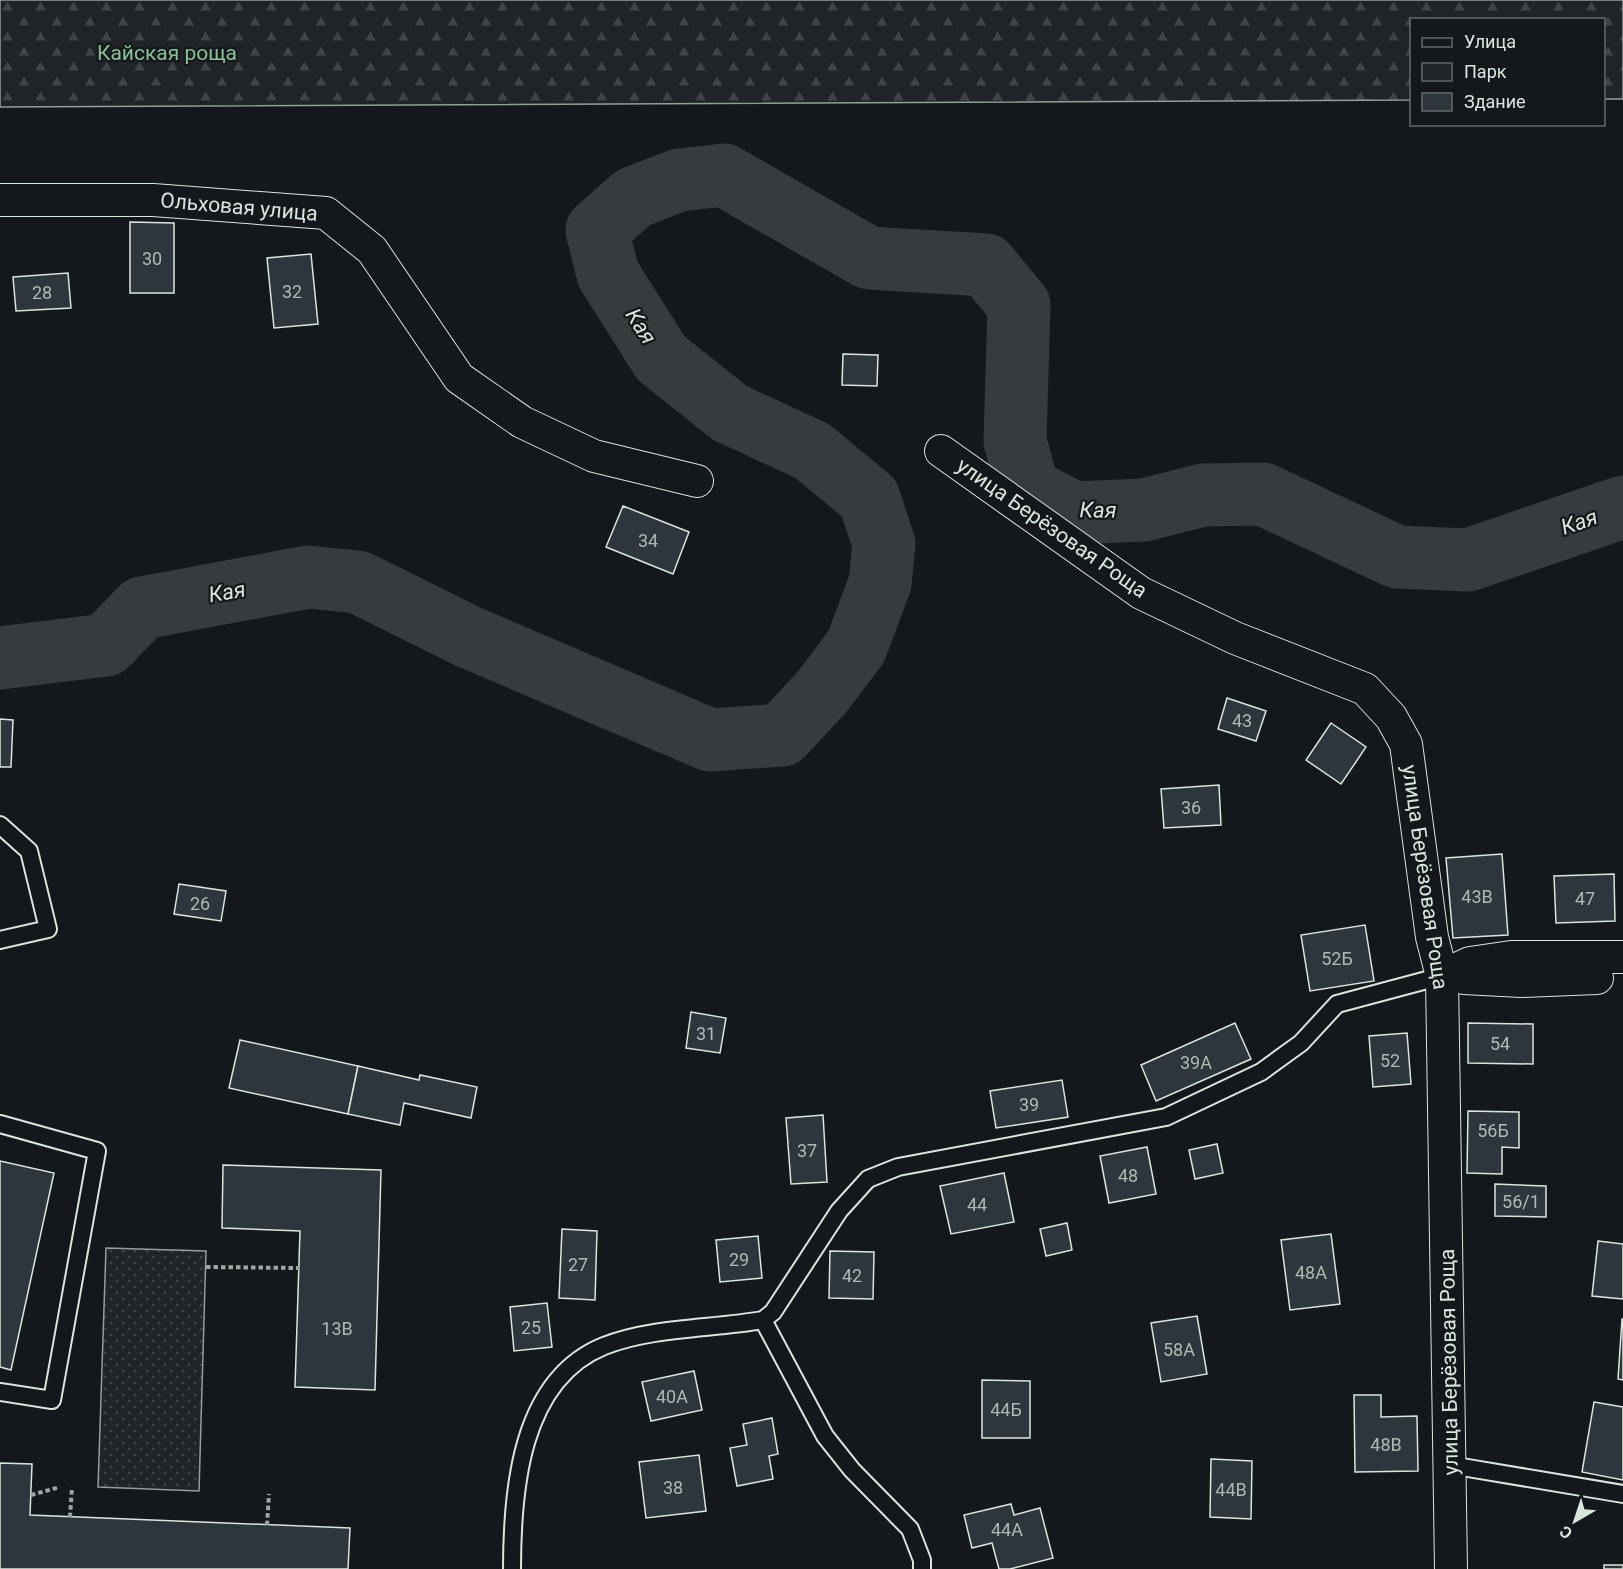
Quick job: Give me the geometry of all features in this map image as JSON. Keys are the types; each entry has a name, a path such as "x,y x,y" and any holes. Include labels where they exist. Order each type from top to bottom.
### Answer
{"street":[{"name":"Ольховая улица","path":"0,200 54,202 153,200 326,213 372,250 459,378 522,422 594,456 697,481"},
{"name":"улица Берёзовая Роща","path":"941,452 1142,593 1235,638 1365,689 1391,717 1406,744 1432,937 1442,976 1451,1569"},
{"path":"1442,976 1470,963 1511,957 1623,957"},
{"path":"1442,976 1521,981 1623,976"}],"lane":[{"path":"0,825 29,851 48,928 0,940"},
{"path":"512,1569 512,1530 523,1448 551,1386 569,1366 604,1346 643,1336 763,1320 773,1312 839,1211 868,1179 898,1167 1166,1117 1261,1072 1301,1043 1337,1005 1442,976"},
{"path":"0,1124 97,1151 52,1400 0,1392"},
{"path":"763,1320 825,1436 852,1470 910,1529 922,1560 922,1569"},
{"path":"1450,1465 1575,1484 1623,1494"}],"path":[{"path":"206,1267 299,1268"},
{"path":"31,1495 60,1487"},
{"path":"70,1517 72,1487"},
{"path":"267,1525 269,1494"}],"green space":[{"name":"Кайская роща","path":"0,0 1623,0 1623,99 1605,99 1605,18 1410,18 1410,100 0,107"},
{"path":"106,1248 206,1251 199,1491 98,1487"}],"building":[{"path":"130,222 174,223 174,293 130,293"},
{"path":"311,254 318,324 274,328 267,258"},
{"path":"68,273 71,308 16,311 13,277"},
{"path":"843,354 878,355 877,386 842,385"},
{"path":"623,506 689,532 673,574 606,547"},
{"path":"1227,698 1266,711 1256,741 1218,729"},
{"path":"0,719 13,720 11,767 0,767"},
{"path":"1331,723 1366,747 1341,784 1306,760"},
{"path":"1219,785 1221,825 1164,828 1161,789"},
{"path":"1502,854 1508,935 1453,938 1446,858"},
{"path":"1614,874 1615,921 1556,923 1554,876"},
{"path":"179,884 226,891 221,921 174,914"},
{"path":"1365,925 1374,981 1310,991 1301,935"},
{"path":"691,1012 726,1018 720,1053 686,1048"},
{"path":"1235,1023 1251,1059 1156,1101 1141,1065"},
{"path":"1468,1023 1533,1024 1533,1064 1468,1063"},
{"path":"1407,1033 1411,1084 1373,1087 1369,1036"},
{"path":"240,1040 358,1066 348,1114 229,1088"},
{"path":"358,1066 419,1080 420,1075 477,1087 471,1118 404,1103 400,1125 348,1114"},
{"path":"1062,1080 1068,1117 996,1128 990,1091"},
{"path":"1468,1111 1519,1112 1519,1148 1502,1147 1502,1174 1467,1173"},
{"path":"823,1115 827,1182 791,1184 786,1118"},
{"path":"1217,1144 1223,1173 1195,1179 1189,1150"},
{"path":"1147,1147 1156,1194 1109,1203 1100,1156"},
{"path":"0,1161 54,1173 11,1370 0,1367"},
{"path":"223,1165 381,1170 375,1390 295,1387 300,1231 222,1228"},
{"path":"1004,1173 1014,1222 951,1234 940,1186"},
{"path":"1495,1184 1546,1186 1546,1217 1495,1216"},
{"path":"1067,1223 1072,1250 1046,1256 1040,1229"},
{"path":"562,1229 597,1231 595,1300 559,1298"},
{"path":"1331,1234 1340,1304 1290,1310 1281,1240"},
{"path":"758,1236 762,1278 720,1282 716,1240"},
{"path":"1598,1241 1623,1244 1623,1299 1592,1296"},
{"path":"830,1251 874,1252 873,1299 829,1298"},
{"path":"547,1303 552,1347 514,1351 510,1307"},
{"path":"1197,1316 1207,1374 1161,1382 1151,1323"},
{"path":"1623,1319 1623,1380 1618,1379"},
{"path":"694,1371 702,1410 651,1421 642,1382"},
{"path":"982,1380 1030,1381 1030,1438 982,1438"},
{"path":"1354,1395 1381,1395 1381,1417 1417,1416 1418,1471 1355,1472"},
{"path":"1594,1402 1623,1407 1623,1480 1582,1472"},
{"path":"772,1418 778,1454 769,1456 773,1479 737,1486 730,1448 747,1445 743,1424"},
{"path":"699,1455 706,1511 646,1518 639,1462"},
{"path":"1211,1459 1252,1461 1251,1519 1210,1517"},
{"path":"0,1463 32,1464 30,1515 350,1528 348,1569 0,1569"},
{"path":"1011,1504 1014,1515 1040,1508 1053,1558 1010,1569 999,1569 992,1543 972,1548 964,1515"},
{"path":"1604,1565 1623,1565 1623,1569 1604,1569"}],"waterway":[{"name":"Кая","path":"0,658 106,645 142,608 308,577 358,582 469,637 710,740 782,735 822,692 856,647 880,583 884,544 869,498 812,451 730,413 661,358 608,274 597,230 633,198 679,180 724,175 869,258 986,265 1019,305 1015,441 1028,489 1074,513 1144,510 1203,495 1263,494 1397,557 1468,560 1623,507"}]}
